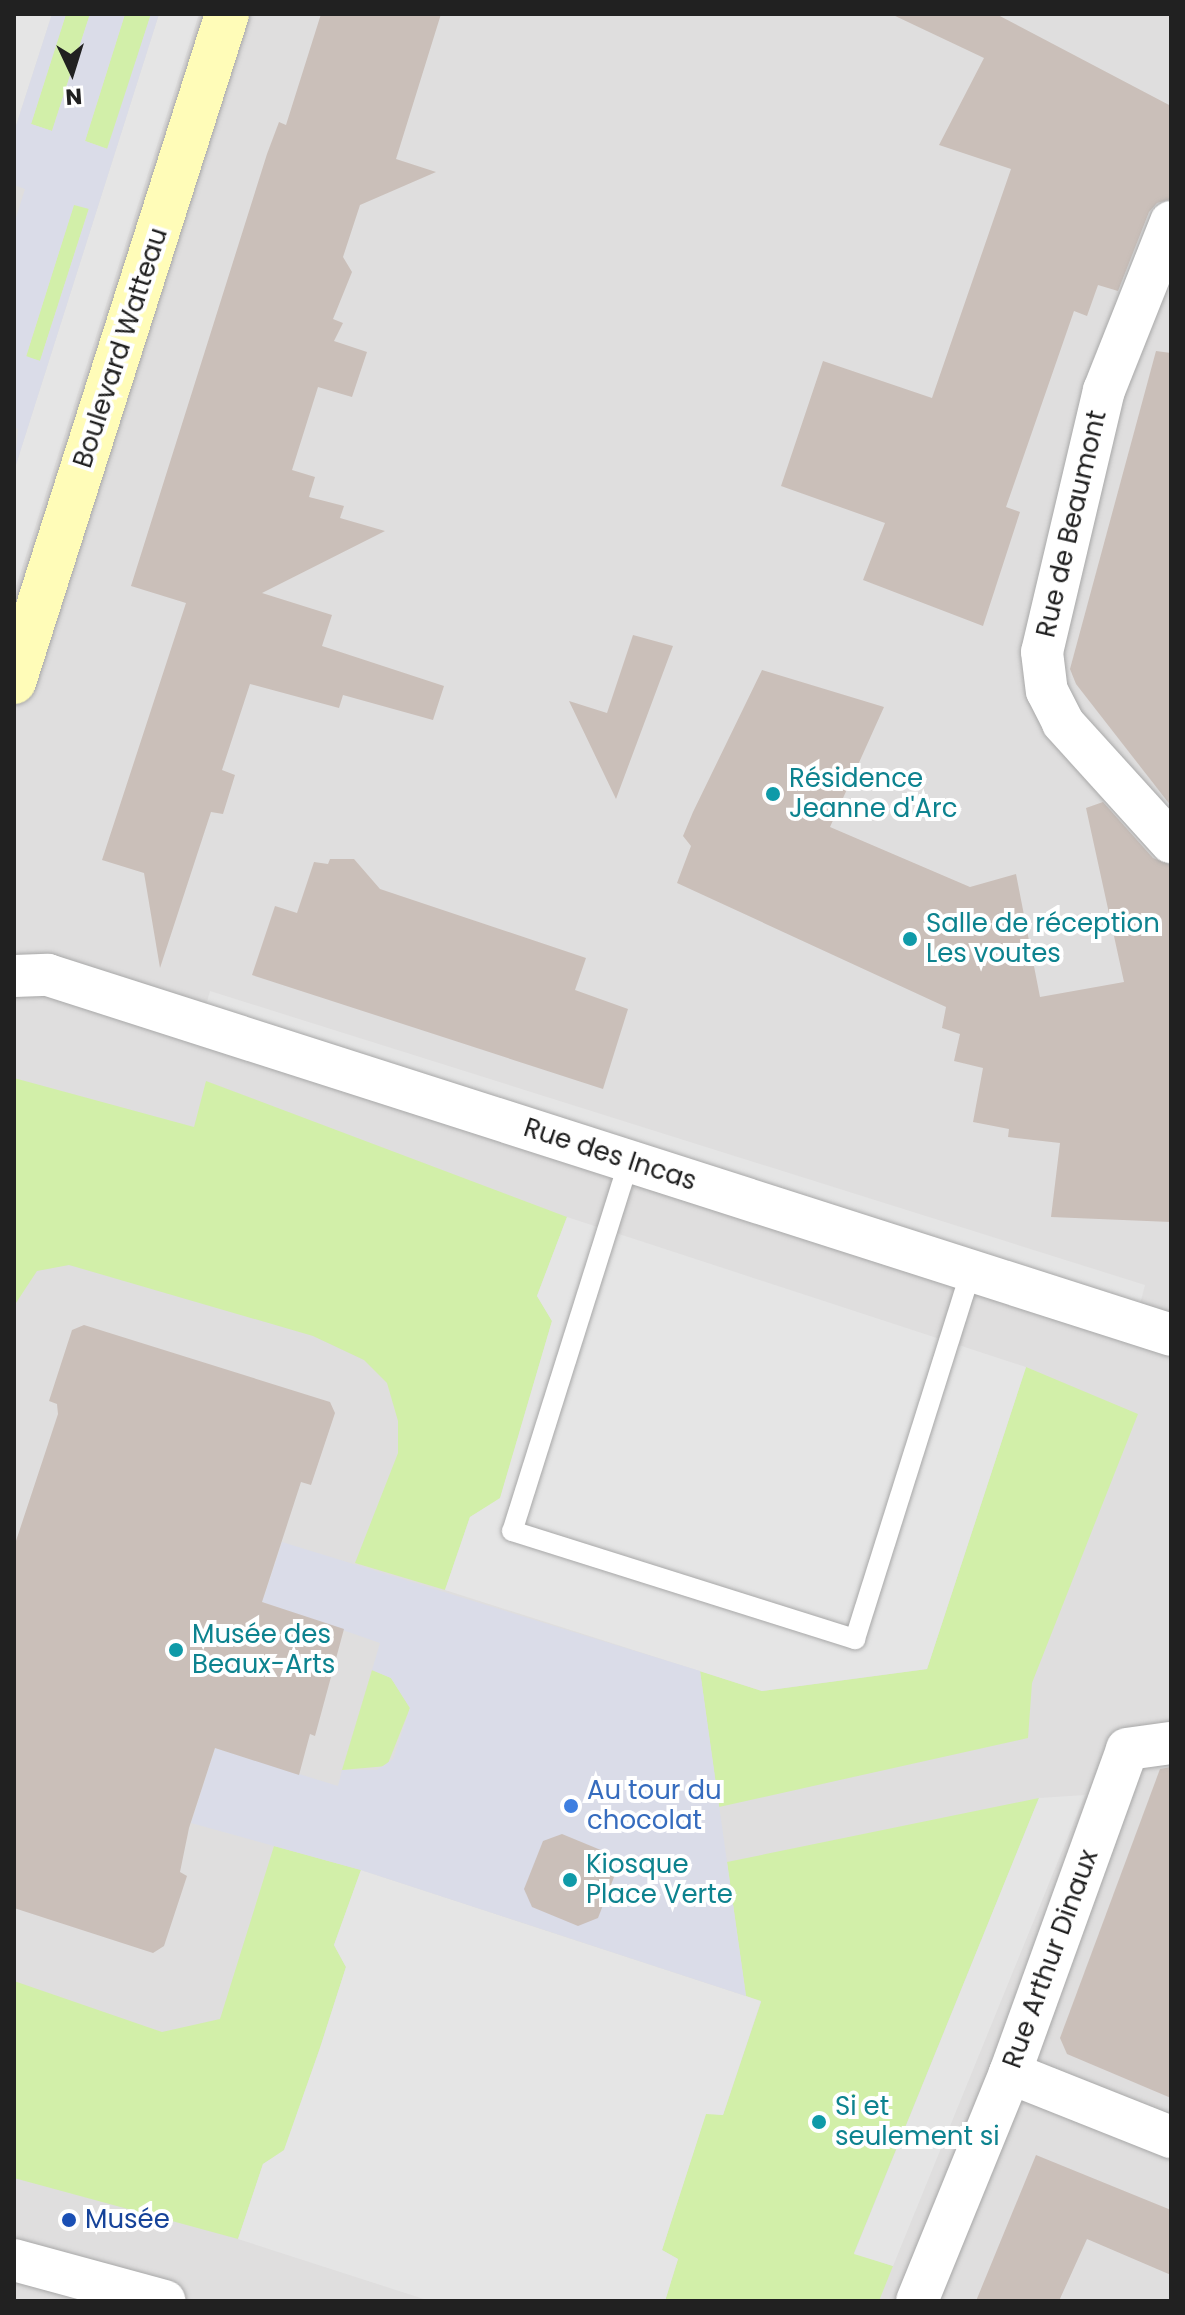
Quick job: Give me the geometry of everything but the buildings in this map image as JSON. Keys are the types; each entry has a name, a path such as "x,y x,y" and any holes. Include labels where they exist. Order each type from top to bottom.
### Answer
{"main road":[{"name":"Boulevard Watteau","path":"14,682 227,14"}],"street":[{"name":"Rue de Beaumont","path":"1171,222 1104,390 1042,652 1047,691 1063,723 1171,842"},
{"path":"14,946 31,975"},
{"name":"Rue des Incas","path":"31,975 629,1161 1171,1335"},
{"name":"Rue Arthur Dinaux","path":"917,2301 1010,2073 1127,1749 1171,1743"},
{"path":"1010,2073 1171,2137"},
{"path":"14,2260 165,2301"}],"lane":[{"path":"629,1161 512,1531 855,1639 971,1271"}],"shaded area":[{"path":"14,14 1171,14 1171,2301 14,2301"},
{"path":"14,14 52,14 14,132"},
{"path":"52,14 66,14 31,124 52,131 90,14 125,14 85,141 107,149 151,14 159,14 14,471 18,429 14,427 14,224 25,189 14,185 14,132","holes":["74,205 89,209 40,361 26,356"]},
{"path":"159,14 199,14 14,593 14,471"},
{"path":"210,991 1145,1285 1140,1304 205,1009"},
{"path":"567,1217 1026,1367 927,1669 762,1691 445,1590 470,1517 500,1498 552,1321 537,1296"},
{"path":"282,1542 700,1671 746,1996 361,1870 191,1823 215,1748 338,1786 342,1770 377,1770 393,1759 410,1708 391,1678 372,1670 380,1643 262,1602"},
{"path":"1085,1795 893,2266 854,2254 1039,1798"},
{"path":"361,1870 761,2001 723,2115 706,2114 662,2250 678,2259 665,2301 430,2301 238,2239 263,2164 284,2150 320,2048 346,1967 334,1945"}],"green space":[{"path":"66,14 90,14 52,131 31,124"},
{"path":"125,14 151,14 108,149 85,141"},
{"path":"74,204 89,208 40,361 26,357"},
{"path":"14,1078 194,1127 206,1081 567,1217 537,1296 552,1321 500,1499 470,1517 445,1590 355,1563 398,1453 398,1421 387,1383 364,1360 313,1336 69,1265 37,1271 14,1306"},
{"path":"1026,1367 1138,1414 1032,1683 1028,1738 719,1807 700,1671 762,1691 927,1669"},
{"path":"372,1670 391,1678 410,1708 387,1766 342,1770"},
{"path":"1039,1798 854,2253 893,2266 879,2301 665,2301 678,2259 662,2250 706,2113 723,2115 761,2002 746,1996 727,1862"},
{"path":"274,1846 361,1870 334,1945 346,1967 320,2048 284,2151 263,2164 238,2239 14,2178 14,1981 162,2032 220,2019"}],"place":[{"name":"Résidence Jeanne d'Arc","path":"773,794"},
{"name":"Salle de réception Les voutes","path":"910,939"},
{"name":"Musée des Beaux-Arts","path":"176,1650"},
{"name":"Au tour du chocolat","path":"571,1806"},
{"name":"Kiosque Place Verte","path":"570,1880"},
{"name":"Si et seulement si","path":"819,2122"},
{"name":"Musée","path":"69,2220"}]}
